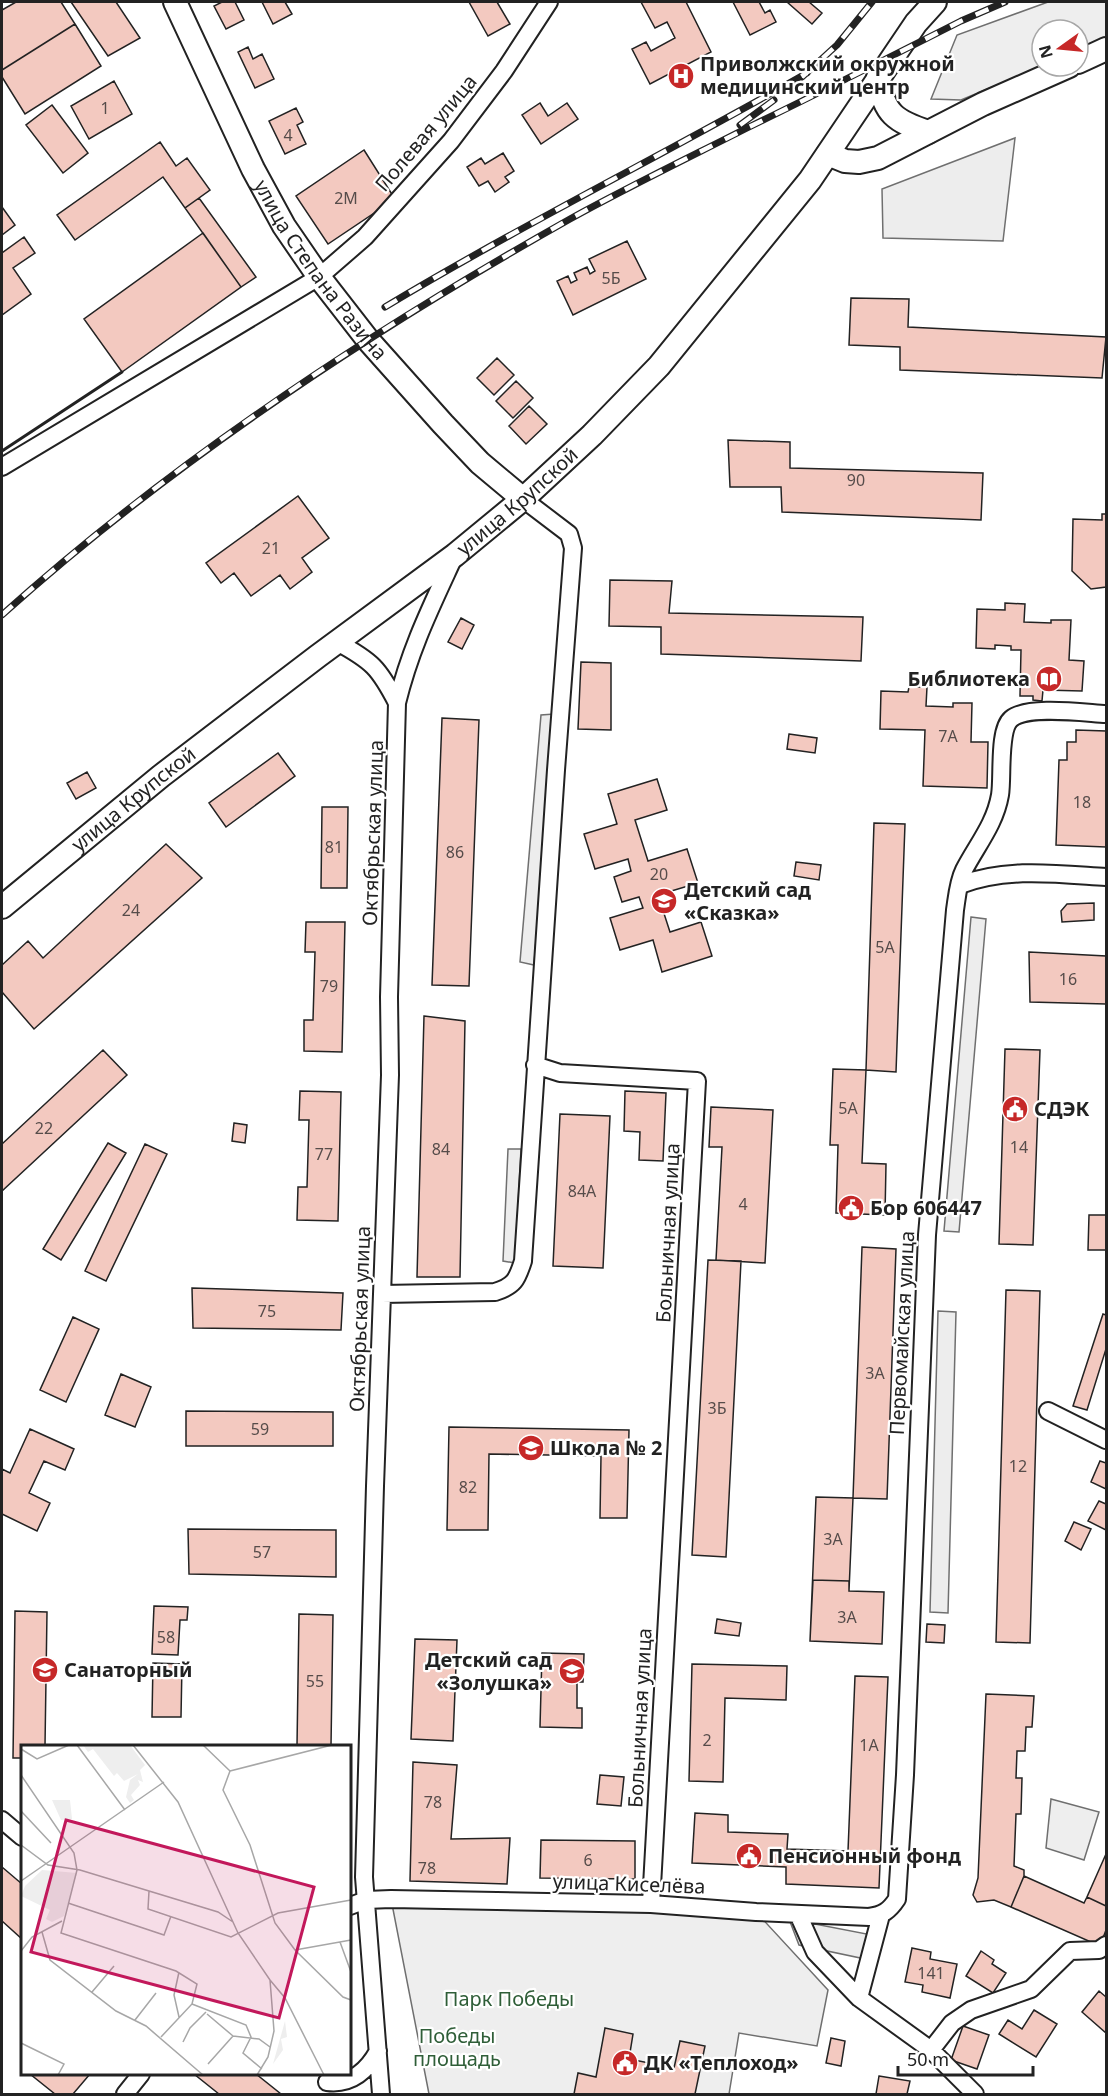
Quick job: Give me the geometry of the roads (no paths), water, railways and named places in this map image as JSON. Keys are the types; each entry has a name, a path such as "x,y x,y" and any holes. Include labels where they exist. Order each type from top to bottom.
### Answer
{"street":[{"name":"улица Степана Разина","path":"175,2 253,169 284,226 319,277 369,340 443,424 480,463 523,499"},
{"path":"533,2 540,18"},
{"name":"Полевая улица","path":"2,467 319,277 365,237 451,141 504,71 549,2"},
{"name":"улица Крупской","path":"2,907 161,776 455,555 523,499 592,435 658,366 810,180 916,23 936,2"},
{"path":"1090,57 1107,49"},
{"path":"878,78 881,96 891,114 905,124 928,132"},
{"path":"828,154 845,161 859,162 888,154 928,132 1043,78"},
{"path":"382,1294 495,1292 508,1287 518,1277 523,1261 555,770 573,548 569,534 523,499"},
{"name":"Октябрьская улица","path":"381,2094 364,1877 390,1075 389,997 397,704 406,667 422,624 455,555"},
{"path":"337,642 365,657 384,677 397,704"},
{"name":"Первомайская улица","path":"859,1998 885,1912 897,1899 899,1886 927,1235 955,910 964,871 994,818 1000,796 1004,730 1009,720 1019,714 1034,712 1107,714"},
{"path":"960,885 987,876 1005,874 1045,873 1107,877"},
{"name":"Больничная улица","path":"535,1065 560,1073 697,1081 651,1904"},
{"path":"1048,1411 1107,1440"},
{"path":"2,1820 21,1836"},
{"path":"351,1906 366,1900"},
{"name":"улица Киселёва","path":"366,1900 651,1904 869,1917 885,1912"},
{"path":"798,1914 814,1952 859,1998 931,2050 975,2094"},
{"path":"931,2050 952,2023 970,2010 1031,1989 1070,1951 1099,1950 1107,1945"},
{"path":"322,2078 339,2083 353,2078 370,2066 378,2051"},
{"path":"125,2094 139,2075"},
{"path":"322,2078 341,2094"}],"railway":[{"path":"802,77 837,45 872,2"},
{"path":"2,615 67,558 204,452 347,353 420,307 570,219 614,196 961,21 1005,2"},
{"path":"385,307 489,247 807,73"},
{"path":"740,125 774,100"}],"place":[{"name":"Приволжский окружной медицинский центр","path":"681,76"},
{"name":"Библиотека","path":"1049,679"},
{"name":"Детский сад «Сказка»","path":"664,901"},
{"name":"СДЭК","path":"1015,1109"},
{"name":"Бор 606447","path":"851,1208"},
{"name":"Школа № 2","path":"531,1448"},
{"name":"Санаторный","path":"45,1670"},
{"name":"Детский сад «Золушка»","path":"572,1671"},
{"name":"Пенсионный фонд","path":"749,1856"},
{"name":"ДК «Теплоход»","path":"625,2063"}],"park label":[{"name":"Парк Победы","path":"509,1999"},
{"name":"Победы площадь","path":"457,2048"}]}
